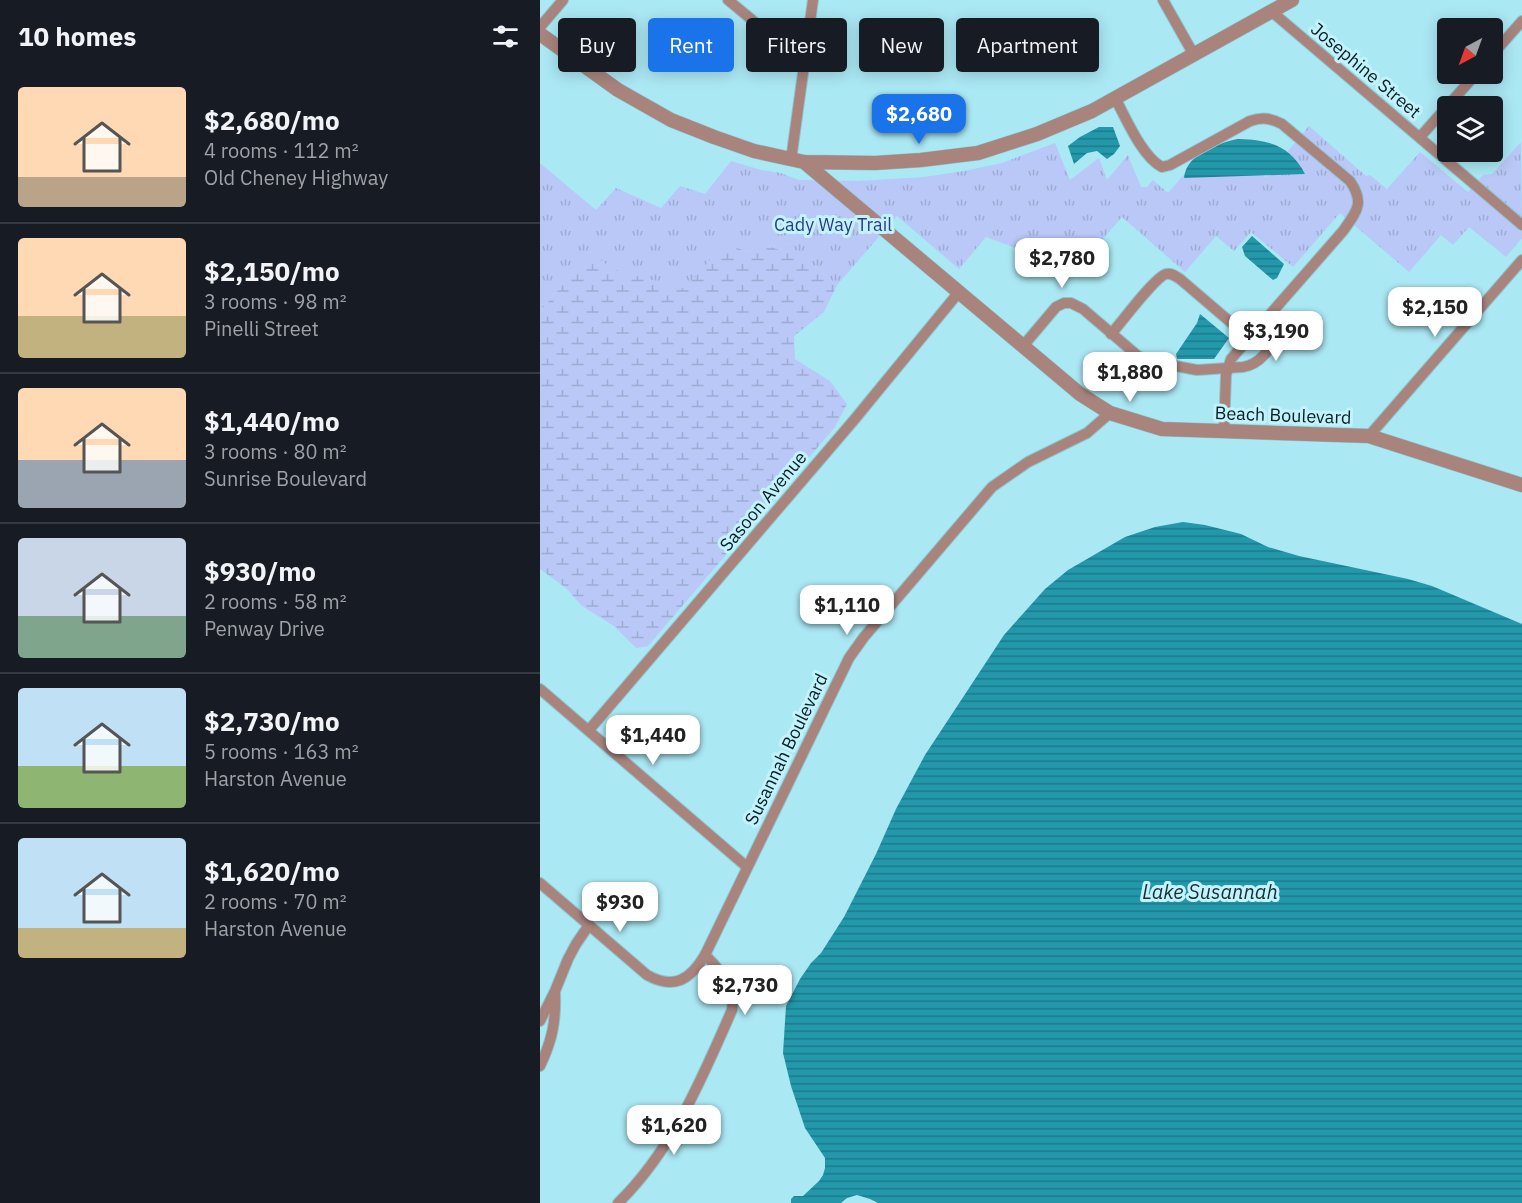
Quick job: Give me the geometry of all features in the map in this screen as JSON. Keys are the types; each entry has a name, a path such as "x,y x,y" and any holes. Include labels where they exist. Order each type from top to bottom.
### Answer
{"street":[{"path":"540,27 563,0"},
{"path":"728,0 750,18"},
{"path":"811,18 813,0"},
{"path":"1163,0 1194,55"},
{"path":"540,34 618,90 671,120 714,137 754,151 798,161 875,163 978,153 1037,134 1092,111 1292,0"},
{"name":"Josephine Street","path":"1271,11 1522,225"},
{"path":"1503,43 1522,21"},
{"path":"798,161 804,72"},
{"path":"1420,137 1467,84"},
{"path":"1115,98 1147,156 1162,167 1170,165 1250,121 1270,118 1282,124 1350,181 1358,192 1355,215 1343,231 1231,359 1228,368 1224,431"},
{"name":"Beach Boulevard","path":"798,161 959,291 1080,394 1110,413 1161,429 1369,436 1522,485"},
{"path":"1369,436 1522,260"},
{"path":"1111,334 1154,284 1166,274 1172,274 1249,338"},
{"name":"Sasoon Avenue","path":"590,730 854,420 959,291"},
{"path":"1023,346 1056,307 1064,303 1071,303 1083,309 1138,356 1149,362 1197,370 1249,366 1262,357 1272,341 1272,333 1265,320"},
{"name":"Susannah Boulevard","path":"540,883 647,975 657,981 666,982 677,982 689,976 705,955 849,658 864,637 992,487 1028,462 1087,433 1110,413"},
{"path":"540,689 747,867"},
{"path":"540,1021 568,959 589,925"},
{"path":"618,1203 655,1160 699,1085 732,1010 733,999 730,988 724,976 705,955"},
{"path":"540,1066 553,1031 556,1014 555,991"}],"green space":[{"name":"Cady Way Trail","path":"1309,126 1366,176 1370,175 1387,189 1420,152 1468,192 1483,175 1492,174 1521,142 1522,238 1506,257 1469,227 1453,245 1441,235 1409,272 1340,213 1293,267 1251,232 1234,251 1216,236 1185,272 1122,217 1071,275 1026,237 1016,248 986,237 959,269 897,216 837,285 787,243 780,250 758,242 749,252 724,243 685,289 612,269 591,252 540,311 540,163 596,210 616,188 661,208 680,186 705,194 731,161 781,173 799,180 858,181 924,177 964,171 1002,163 1055,143 1070,180 1099,158 1107,180 1128,155 1141,187 1147,187 1153,180 1168,193 1213,141 1266,177"},
{"path":"758,242 780,250 787,243 837,285 824,312 794,336 795,359 830,381 847,404 835,427 648,646 636,648 614,626 582,606 566,588 540,569 540,311 591,252 612,269 724,243 749,252"}],"water":[{"path":"1099,127 1113,127 1120,146 1107,159 1097,151 1087,153 1074,164 1068,146"},
{"path":"1238,139 1278,146 1293,156 1305,174 1184,178 1190,162 1197,156 1221,143"},
{"path":"1252,236 1284,264 1277,278 1273,280 1245,256 1242,247"},
{"path":"1200,314 1229,338 1214,359 1177,359 1176,354 1197,323"},
{"name":"Lake Susannah","path":"1183,522 1241,534 1268,547 1299,556 1432,586 1522,624 1522,1203 878,1203 857,1195 841,1203 791,1203 794,1196 803,1196 819,1181 825,1168 825,1158 805,1128 791,1086 783,1053 786,1006 800,979 821,953 844,917 925,755 1004,635 1045,589 1068,570 1125,537 1155,527"}]}
